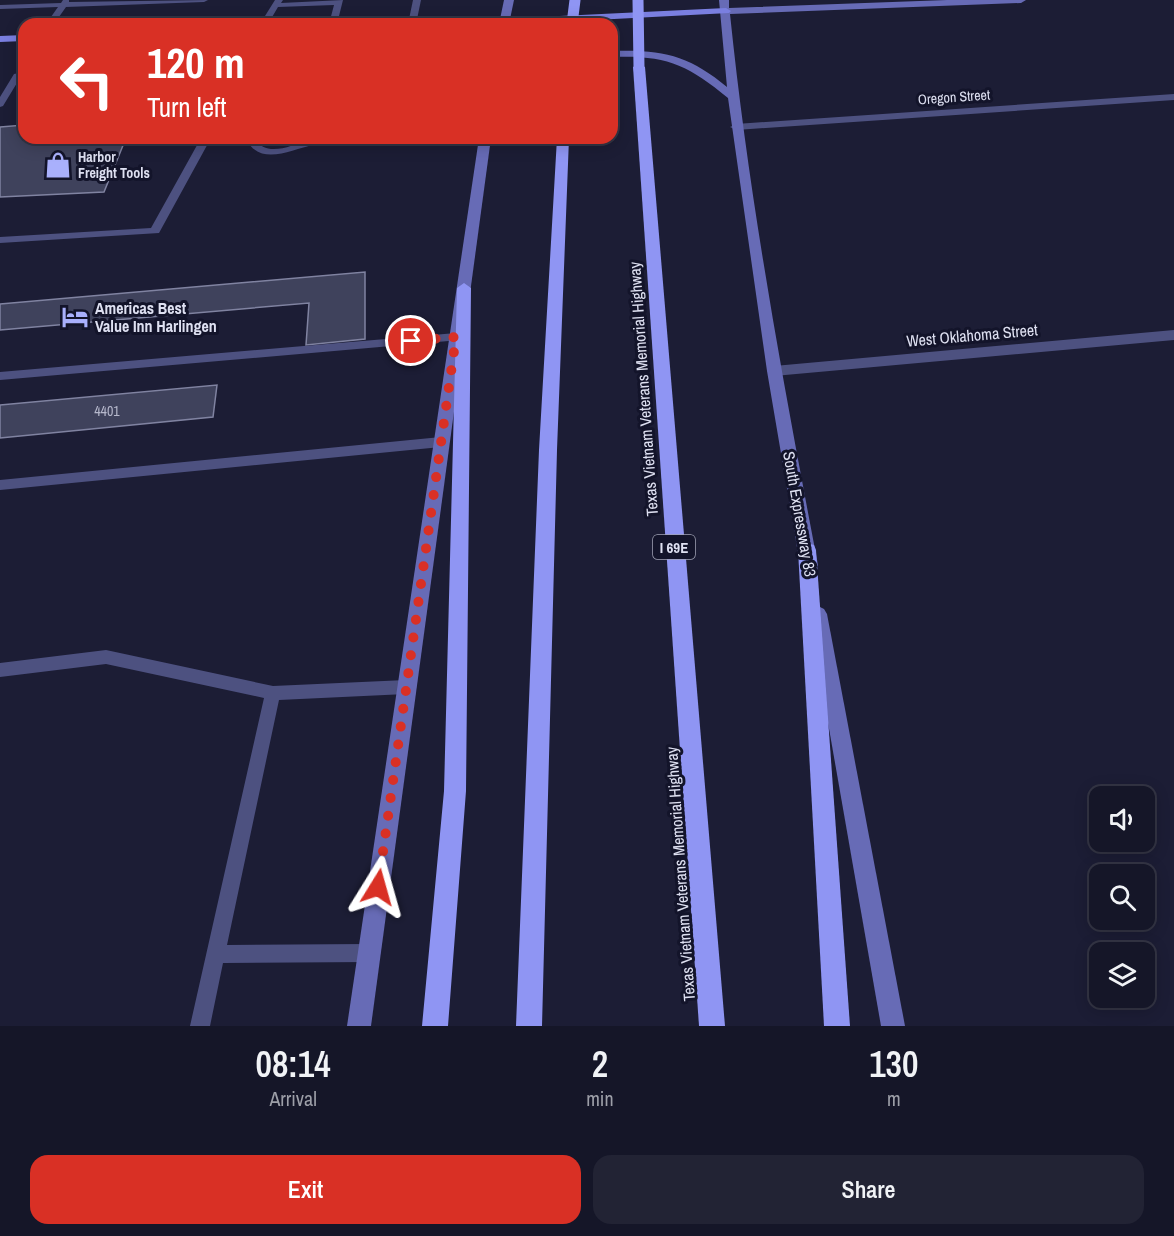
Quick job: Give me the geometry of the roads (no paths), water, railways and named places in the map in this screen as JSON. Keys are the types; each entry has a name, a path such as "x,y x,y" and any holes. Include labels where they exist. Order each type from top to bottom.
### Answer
{"highway":[{"path":"573,18 575,0"},
{"name":"Texas Vietnam Veterans Memorial Highway","path":"638,0 639,67 712,1026"},
{"path":"530,1026 548,462 563,144"},
{"path":"435,1026 455,791 464,288"},
{"path":"807,550 837,1026"}],"main road":[{"path":"506,18 509,0"},
{"path":"570,18 725,6 1021,0"},
{"name":"South Expressway 83","path":"725,6 736,128 774,371 893,1026"},
{"path":"0,39 18,38"},
{"path":"618,54 666,56 684,60 733,96"},
{"path":"359,1026 484,144"}],"street":[{"name":"Oregon Street","path":"736,128 1174,97"},
{"name":"West Oklahoma Street","path":"774,371 1174,334"}],"lane":[{"path":"0,7 64,3 204,0"},
{"path":"413,18 417,0"},
{"path":"268,18 278,2 339,2 335,18"},
{"path":"54,18 64,3"},
{"path":"0,104 18,76"},
{"path":"0,240 155,231 203,144"},
{"path":"253,144 261,150 273,151 298,144"},
{"path":"0,376 456,337"},
{"path":"0,485 441,442"},
{"path":"0,670 106,657 273,693 406,687"},
{"path":"200,1026 273,693"},
{"path":"216,954 369,953"}],"place":[{"name":"Harbor Freight Tools","path":"58,165"},
{"name":"Americas Best Value Inn Harlingen","path":"75,317"}]}
